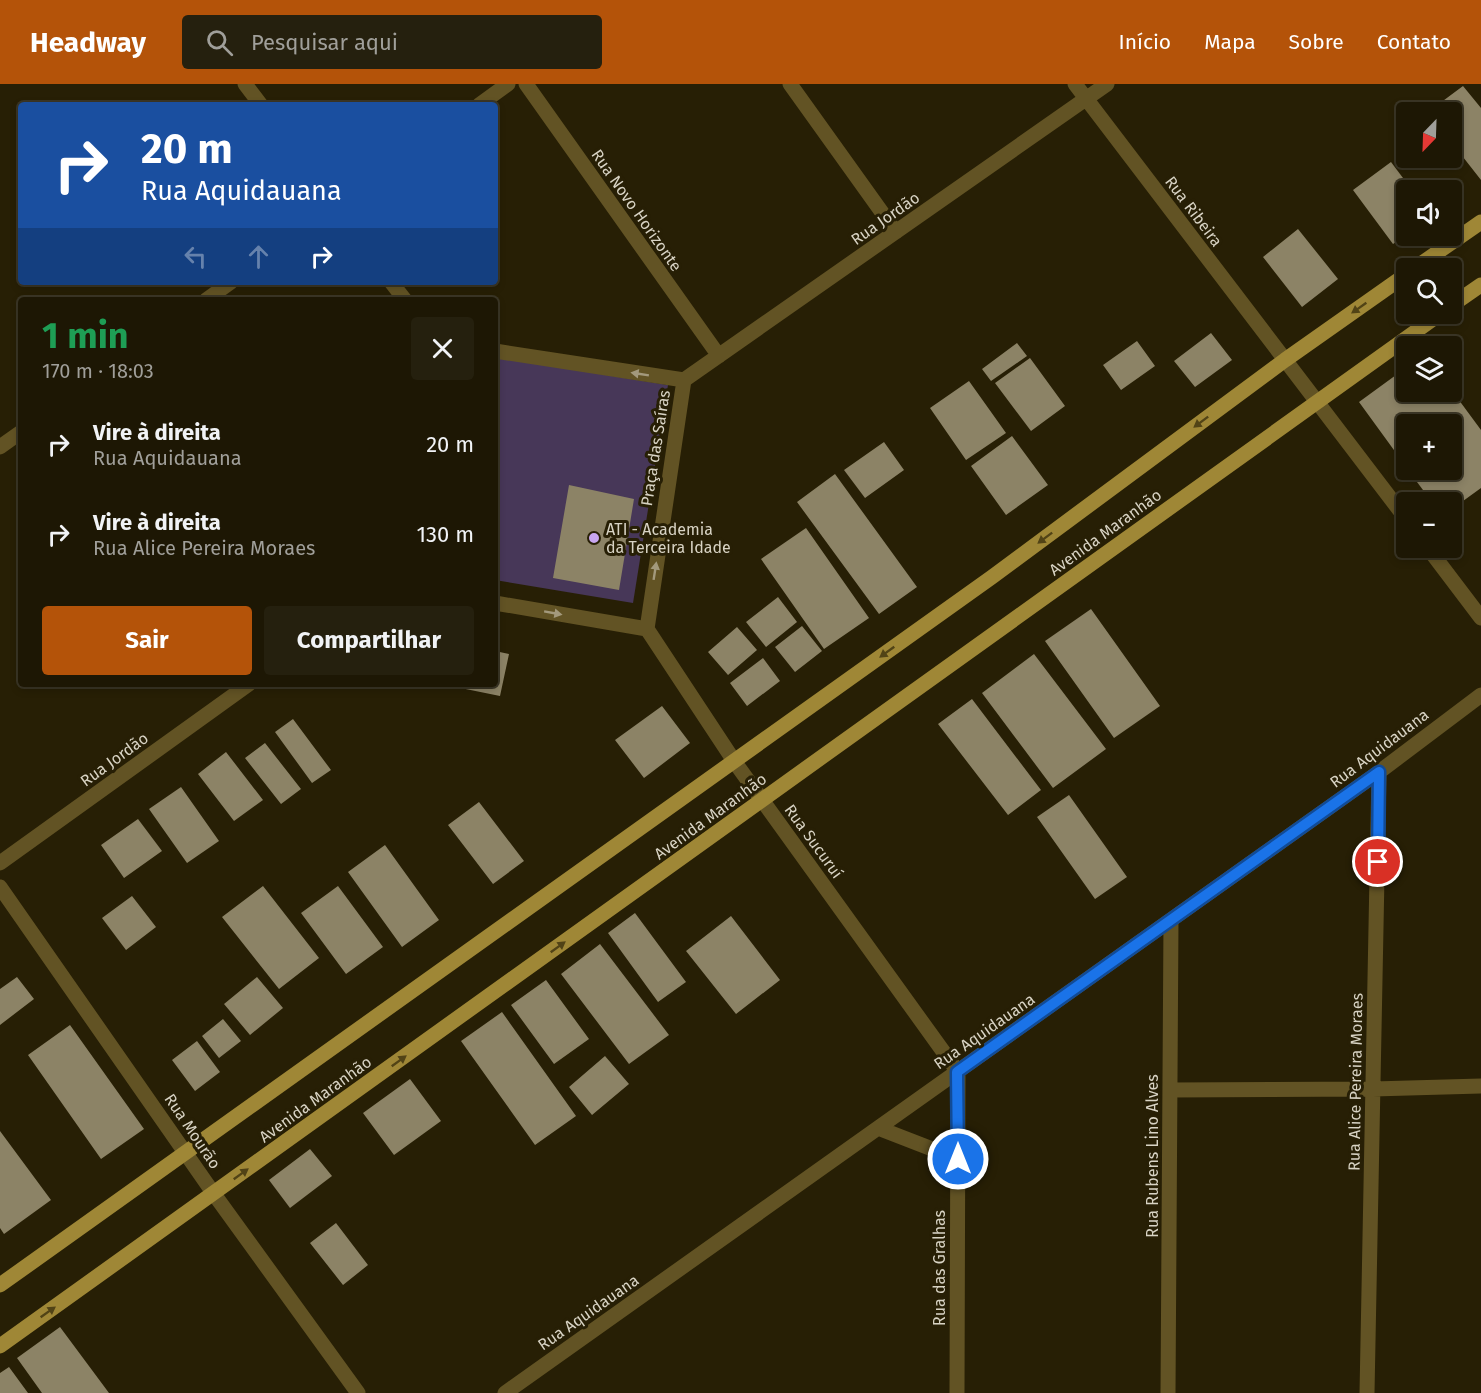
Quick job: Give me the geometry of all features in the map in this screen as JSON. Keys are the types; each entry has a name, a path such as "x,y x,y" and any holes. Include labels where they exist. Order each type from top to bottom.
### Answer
{"main road":[{"path":"1429,258 1481,222"},
{"name":"Avenida Maranhão","path":"0,1285 992,577 1285,360 1396,282"},
{"path":"1462,298 1481,285"},
{"name":"Avenida Maranhão","path":"0,1346 1426,324"}],"street":[{"path":"245,84 259,102"},
{"path":"483,102 508,84"},
{"name":"Rua Novo Horizonte","path":"525,84 719,356"},
{"path":"790,84 896,232"},
{"name":"Rua Ribeira","path":"1075,84 1396,506"},
{"name":"Rua Jordão","path":"684,380 1107,84"},
{"path":"210,297 227,285"},
{"path":"393,285 403,297"},
{"name":"Praça das Saíras","path":"498,351 684,380 646,629"},
{"path":"0,447 18,434"},
{"path":"1436,558 1481,618"},
{"path":"498,604 646,629"},
{"name":"Rua Sucuruí","path":"646,629 734,761 957,1072"},
{"name":"Rua Jordão","path":"0,863 245,687"},
{"name":"Rua Aquidauana","path":"505,1393 1379,772 1481,695"},
{"name":"Rua Alice Pereira Moraes","path":"1367,1393 1379,772"},
{"name":"Rua Mourão","path":"0,887 214,1194 357,1393"},
{"name":"Rua Rubens Lino Alves","path":"1168,1393 1171,920"},
{"name":"Rua das Gralhas","path":"957,1072 957,1393"},
{"path":"1170,1090 1481,1086"},
{"path":"878,1128 958,1159"}],"shaded area":[{"path":"498,357 668,385 633,603 498,580"}],"building":[{"path":"1463,86 1481,108 1481,180 1462,156 1462,102 1441,102"},
{"path":"1391,162 1404,180 1396,180 1396,242 1393,244 1353,190"},
{"path":"1298,229 1338,279 1302,307 1263,257"},
{"path":"1211,333 1232,360 1195,387 1174,361"},
{"path":"1137,341 1155,366 1121,390 1103,365"},
{"path":"1017,343 1027,356 991,381 982,369"},
{"path":"1030,358 1065,406 1031,431 995,383"},
{"path":"1396,375 1396,402 1460,402 1481,430 1481,488 1462,502 1462,492 1424,492 1416,480 1462,480 1462,414 1396,414 1396,453 1359,402"},
{"path":"969,381 1006,433 966,460 930,408"},
{"path":"1012,436 1048,485 1006,515 971,466"},
{"path":"884,442 904,470 865,498 844,470"},
{"path":"835,474 917,587 879,614 797,502"},
{"name":"ATI - Academia da Terceira Idade","path":"569,485 634,499 619,590 553,578"},
{"path":"806,528 869,618 824,649 761,559"},
{"path":"778,597 797,622 766,647 746,622"},
{"path":"1091,609 1160,706 1114,738 1045,641"},
{"path":"802,626 822,651 795,672 775,647"},
{"path":"737,627 757,650 728,675 708,652"},
{"path":"498,652 509,654 500,696 456,687 498,687"},
{"path":"1034,654 1106,749 1053,788 982,693"},
{"path":"763,658 780,681 747,706 730,683"},
{"path":"972,699 1041,790 1008,815 938,724"},
{"path":"662,706 690,743 644,778 615,740"},
{"path":"293,719 331,770 312,783 275,732"},
{"path":"265,743 301,789 281,804 245,758"},
{"path":"226,752 263,800 234,821 198,774"},
{"path":"181,787 219,841 187,863 149,809"},
{"path":"1069,795 1127,877 1095,899 1037,817"},
{"path":"479,802 524,861 493,884 448,825"},
{"path":"138,819 162,851 124,878 101,845"},
{"path":"385,845 439,920 402,947 348,872"},
{"path":"263,886 319,958 279,989 222,917"},
{"path":"338,886 383,947 346,974 301,913"},
{"path":"132,896 156,927 126,950 102,918"},
{"path":"635,913 686,982 658,1002 608,933"},
{"path":"731,916 780,980 736,1014 686,951"},
{"path":"600,944 669,1035 629,1064 561,974"},
{"path":"17,977 34,999 0,1025 0,989"},
{"path":"257,977 283,1008 250,1035 224,1004"},
{"path":"546,980 589,1039 554,1064 511,1005"},
{"path":"502,1012 576,1116 535,1145 461,1041"},
{"path":"223,1019 241,1041 219,1058 202,1036"},
{"path":"70,1025 144,1129 101,1159 28,1055"},
{"path":"197,1041 220,1072 195,1091 172,1060"},
{"path":"605,1056 629,1084 592,1115 569,1087"},
{"path":"410,1079 441,1121 394,1155 363,1113"},
{"path":"0,1131 51,1200 4,1234 0,1228"},
{"path":"310,1149 332,1176 290,1208 269,1180"},
{"path":"336,1223 368,1265 343,1285 310,1243"},
{"path":"60,1327 109,1393 42,1393 17,1358"},
{"path":"9,1367 28,1393 0,1393 0,1373"}],"place":[{"name":"ATI - Academia da Terceira Idade","path":"594,538"}],"route":[{"path":"958,1159 957,1072 1379,772 1378,862"}]}
